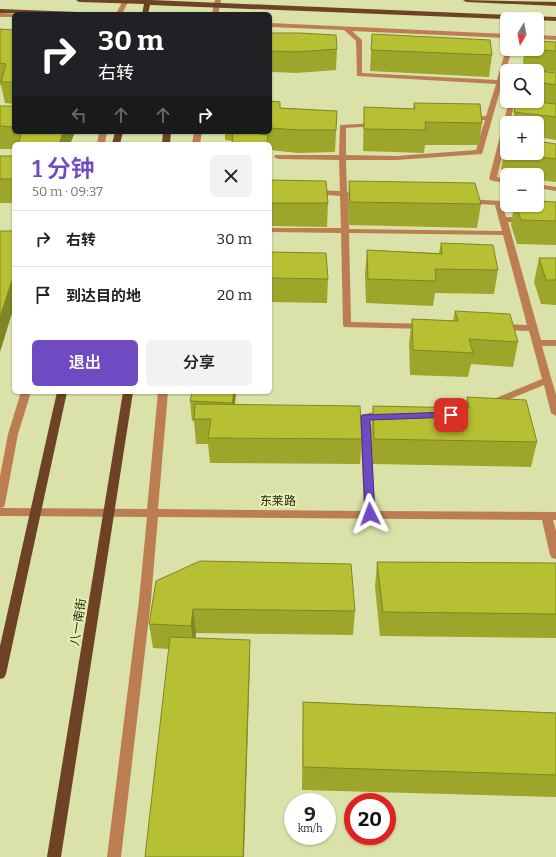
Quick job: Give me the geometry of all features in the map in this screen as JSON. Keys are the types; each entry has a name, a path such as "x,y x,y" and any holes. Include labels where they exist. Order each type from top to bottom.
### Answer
{"main road":[{"path":"79,0 148,1 190,4 218,2 556,19"},
{"path":"466,0 556,4"},
{"path":"145,12 148,1"},
{"path":"0,11 26,12"},
{"path":"0,674 62,394"},
{"name":"八一南街","path":"54,857 128,394"}],"street":[{"path":"120,12 125,1"},
{"path":"216,12 218,2"},
{"path":"0,15 12,15"},
{"path":"272,25 500,36"},
{"path":"278,157 396,158 479,152 500,82 359,75 359,40 344,28"},
{"path":"544,37 556,38"},
{"path":"458,120 489,118"},
{"path":"381,124 342,126 347,325 432,326"},
{"path":"500,180 493,179 501,160"},
{"path":"544,187 556,188"},
{"path":"307,192 359,194"},
{"path":"459,200 498,203 536,343 547,380 553,391 556,413"},
{"path":"503,219 533,220"},
{"path":"272,230 506,233"},
{"path":"494,327 533,328"},
{"path":"536,343 556,343"},
{"path":"481,406 504,399 547,380"},
{"path":"0,504 13,434 25,394"},
{"path":"114,857 145,600 163,394"},
{"path":"370,514 365,417 396,417"},
{"name":"东莱路","path":"0,512 552,516"},
{"path":"552,516 556,556"}],"building":[{"path":"0,29 12,30 12,82 1,82 6,64 0,63"},
{"path":"272,33 336,35 337,49 297,52 272,51"},
{"path":"372,34 490,40 492,55 371,50"},
{"path":"544,41 556,42 556,51 544,50"},
{"path":"544,72 556,73 556,85 544,83"},
{"path":"272,101 280,102 280,108 337,111 336,130 272,128"},
{"path":"414,103 480,104 482,123 425,122 426,130 364,129 364,107 415,109"},
{"path":"544,103 556,104 556,117 514,112 515,108 544,108"},
{"path":"0,106 12,106 12,127 0,126"},
{"path":"21,134 62,134 60,142 19,142"},
{"path":"233,134 268,135 267,142 232,142"},
{"path":"544,142 556,144 556,159 544,157"},
{"path":"0,156 12,156 12,179 0,179"},
{"path":"272,180 326,181 328,203 272,203"},
{"path":"349,181 475,183 481,204 350,202"},
{"path":"544,201 556,202 556,221 521,220 518,212 544,212"},
{"path":"0,231 12,231 12,280 0,317"},
{"path":"441,243 493,245 498,270 435,269 436,281 368,279 367,250 442,254"},
{"path":"272,252 326,253 328,279 272,278"},
{"path":"539,258 556,258 556,280 546,280"},
{"path":"455,311 510,314 518,342 469,339 473,353 413,350 412,319 458,321"},
{"path":"192,394 234,394 232,403 190,401"},
{"path":"467,397 526,400 537,442 374,439 373,406 469,408"},
{"path":"195,404 360,406 362,439 208,438 211,419 194,419"},
{"path":"200,561 351,564 355,611 193,609 191,626 149,624 156,581"},
{"path":"377,562 556,563 556,614 383,612"},
{"path":"170,637 250,640 243,857 145,857"},
{"path":"303,702 556,713 556,775 303,767"}],"route":[{"path":"370,514 365,417 451,415"}]}
